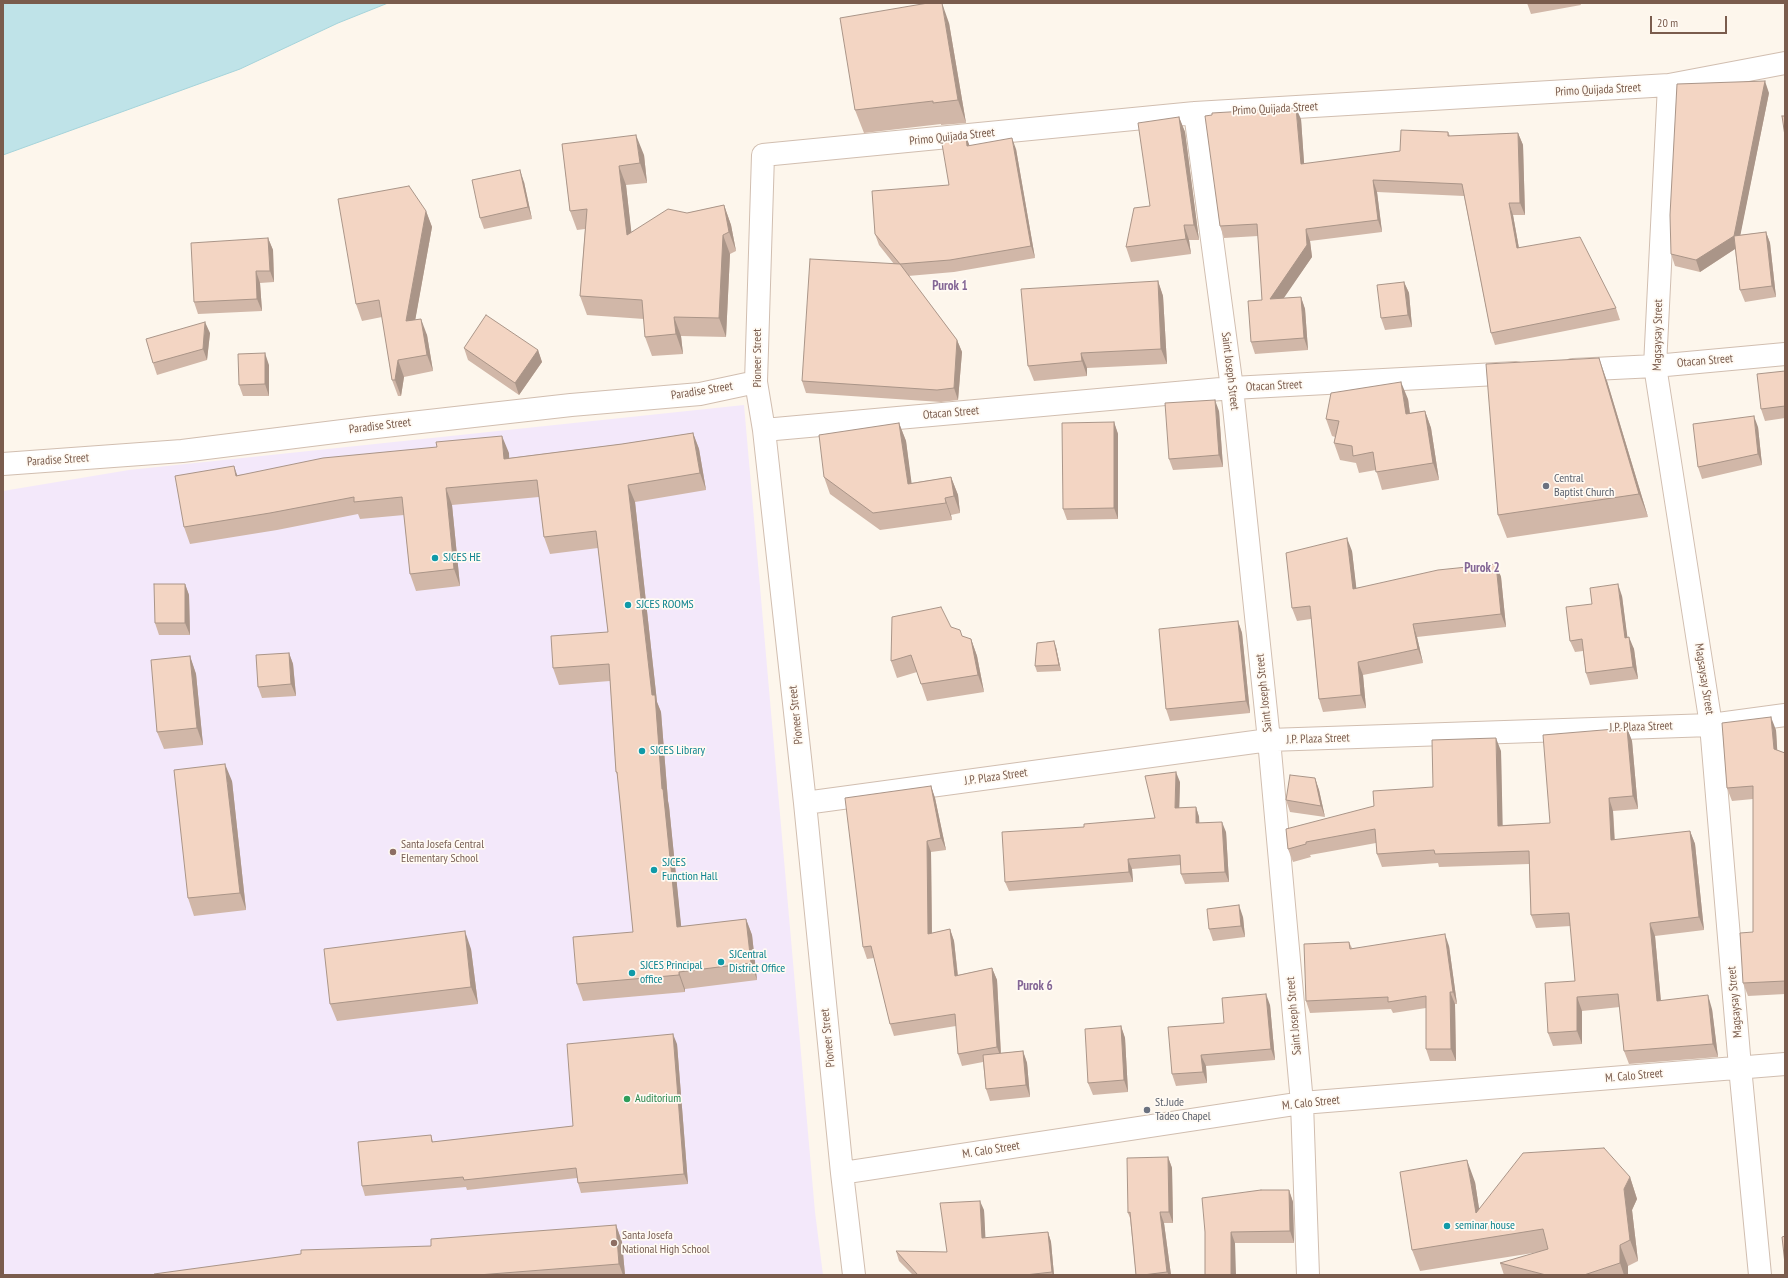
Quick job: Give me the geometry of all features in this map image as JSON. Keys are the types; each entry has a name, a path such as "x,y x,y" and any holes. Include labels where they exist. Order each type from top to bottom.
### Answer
{"street":[{"name":"Primo Quijada Street","path":"763,155 1195,113 1669,85 1785,63"},
{"name":"Magsaysay Street","path":"1669,85 1655,366 1711,725 1740,1067 1760,1275"},
{"name":"Saint Joseph Street","path":"1195,113 1232,388 1269,740 1302,1103 1308,1275"},
{"name":"Pioneer Street","path":"763,155 756,382 764,430 805,803 842,1173 854,1275"},
{"name":"Otacan Street","path":"764,430 1232,388 1655,366 1785,354"},
{"name":"Paradise Street","path":"3,464 182,451 572,405 700,394 756,382"},
{"name":"J.P. Plaza Street","path":"805,803 1269,740 1711,725 1785,715"},
{"name":"M. Calo Street","path":"842,1173 1302,1103 1785,1064"}],"shaded area":[{"name":"Santa Josefa Central Elementary School","path":"744,405 815,1212 823,1275 3,1275 3,491 129,470"}],"water":[{"path":"3,3 388,3 338,23 240,69 3,155"}],"building":[{"path":"928,3 942,3 958,100 933,103 933,101 855,110 840,18"},
{"path":"1765,81 1734,236 1696,260 1671,254 1670,215 1677,84"},
{"path":"1296,108 1301,164 1400,151 1401,130 1448,132 1448,136 1518,133 1520,203 1509,203 1517,248 1580,237 1616,308 1491,333 1462,184 1373,180 1378,220 1306,229 1307,245 1270,299 1301,297 1304,338 1251,342 1248,301 1262,300 1257,224 1220,226 1205,116 1212,115 1212,113"},
{"path":"1782,116 1785,116 1785,136"},
{"path":"1179,117 1194,225 1184,225 1186,239 1126,247 1134,208 1150,206 1138,123"},
{"path":"636,135 640,163 619,166 627,235 668,209 687,213 724,205 729,232 723,235 719,318 674,317 676,334 645,337 642,300 580,296 587,209 570,211 562,144"},
{"path":"966,136 967,146 1012,138 1031,246 950,260 900,264 875,234 872,191 949,185 941,138"},
{"path":"520,170 528,207 480,218 472,180"},
{"path":"409,186 426,211 406,321 421,319 427,355 398,360 395,380 392,380 379,300 356,304 338,199"},
{"path":"1766,232 1772,286 1740,290 1734,236"},
{"path":"268,238 270,271 256,271 257,299 194,302 191,243"},
{"path":"810,259 900,264 957,340 954,388 937,390 802,381"},
{"path":"1158,281 1161,349 1081,353 1082,361 1028,366 1021,289"},
{"path":"1404,282 1408,315 1381,318 1377,285"},
{"path":"486,315 538,350 515,383 464,348"},
{"path":"205,322 203,349 153,363 146,339"},
{"path":"265,353 265,384 239,385 238,354"},
{"path":"1599,358 1639,494 1498,515 1486,364"},
{"path":"1785,371 1785,406 1761,409 1757,374"},
{"path":"1401,382 1406,414 1425,411 1433,463 1376,472 1373,452 1353,456 1352,446 1334,443 1339,421 1326,419 1331,393"},
{"path":"1215,400 1219,455 1169,459 1165,403"},
{"path":"1754,416 1758,454 1698,467 1693,424"},
{"path":"1114,422 1114,508 1063,509 1062,423"},
{"path":"899,423 908,484 951,477 954,496 945,498 946,503 873,513 824,477 819,435"},
{"path":"693,433 700,473 628,485 652,695 655,695 662,789 677,927 746,919 751,963 679,972 679,975 577,984 573,937 633,932 616,772 609,664 553,668 551,636 608,632 596,531 544,537 537,480 446,488 454,569 410,574 402,497 354,502 354,497 184,527 175,476 234,466 236,476 323,458 437,447 436,442 502,436 504,459 622,444"},
{"path":"1347,538 1353,589 1438,570 1496,564 1501,614 1413,624 1418,649 1358,662 1361,695 1319,699 1310,606 1292,608 1286,553"},
{"path":"154,584 185,584 185,623 155,623"},
{"path":"1618,584 1625,638 1629,637 1633,667 1586,673 1582,639 1570,641 1566,607 1592,604 1590,588"},
{"path":"941,607 951,627 960,630 962,636 971,639 978,675 921,684 911,655 891,661 892,617"},
{"path":"1238,621 1246,701 1166,709 1159,629"},
{"path":"1054,641 1059,665 1035,666 1037,643"},
{"path":"289,653 291,684 258,687 256,655"},
{"path":"190,656 197,728 157,732 151,660"},
{"path":"1771,717 1774,749 1785,753 1785,981 1743,983 1740,933 1753,932 1753,786 1727,788 1722,723"},
{"path":"1627,728 1633,796 1609,798 1611,840 1690,831 1699,917 1650,923 1657,1001 1708,995 1713,1044 1624,1051 1618,994 1577,997 1577,1031 1548,1033 1545,983 1575,981 1569,913 1531,915 1529,851 1435,854 1434,850 1377,854 1375,829 1306,842 1306,844 1288,849 1286,829 1374,806 1373,791 1433,787 1432,740 1496,738 1498,826 1550,823 1543,735"},
{"path":"225,764 240,893 188,898 174,770"},
{"path":"1176,772 1175,808 1196,807 1196,823 1222,822 1225,872 1181,874 1180,855 1128,859 1129,872 1005,882 1002,832 1084,827 1084,824 1155,818 1145,776"},
{"path":"1290,775 1315,778 1321,806 1286,800"},
{"path":"931,786 941,838 927,841 928,934 950,929 955,976 992,968 997,1047 958,1054 955,1014 890,1024 871,946 863,947 845,798"},
{"path":"1239,905 1241,926 1209,929 1207,909"},
{"path":"465,931 471,987 330,1004 324,949"},
{"path":"1445,934 1453,992 1450,992 1451,1049 1426,1049 1426,996 1388,1002 1388,997 1306,1001 1304,944 1349,942 1350,949"},
{"path":"1266,994 1271,1049 1201,1055 1203,1072 1172,1074 1168,1027 1224,1023 1222,998"},
{"path":"1121,1026 1124,1080 1088,1083 1085,1029"},
{"path":"673,1034 684,1174 578,1183 576,1168 464,1180 463,1177 362,1186 358,1142 431,1135 432,1142 573,1126 567,1044"},
{"path":"1023,1051 1026,1085 986,1089 983,1055"},
{"path":"1604,1148 1630,1177 1624,1189 1630,1240 1620,1245 1620,1263 1584,1275 1546,1275 1500,1263 1548,1249 1543,1229 1412,1250 1400,1172 1467,1160 1476,1213 1523,1153"},
{"path":"1168,1157 1169,1212 1160,1212 1167,1272 1136,1275 1130,1212 1128,1213 1127,1158"},
{"path":"1261,1190 1289,1190 1290,1231 1231,1232 1231,1275 1205,1275 1205,1232 1202,1198"},
{"path":"980,1201 982,1238 1048,1232 1052,1272 1025,1275 918,1275 896,1251 947,1252 940,1203"},
{"path":"616,1225 619,1264 478,1275 154,1275 301,1254 301,1250 431,1246 431,1239"},
{"path":"1785,1236 1785,1264 1782,1237"}],"place":[{"name":"Central Baptist Church","path":"1546,486"},
{"name":"SJCES HE","path":"435,558"},
{"name":"SJCES ROOMS","path":"628,605"},
{"name":"SJCES Library","path":"642,751"},
{"name":"Santa Josefa Central Elementary School","path":"393,852"},
{"name":"SJCES Function Hall","path":"654,870"},
{"name":"SJCentral District Office","path":"721,962"},
{"name":"SJCES Principal office","path":"632,973"},
{"name":"Auditorium","path":"627,1099"},
{"name":"St.Jude Tadeo Chapel","path":"1147,1110"},
{"name":"seminar house","path":"1447,1226"},
{"name":"Santa Josefa National High School","path":"614,1243"}],"district":[{"name":"Purok 1","path":"950,286"},
{"name":"Purok 2","path":"1482,568"},
{"name":"Purok 6","path":"1035,986"}]}
